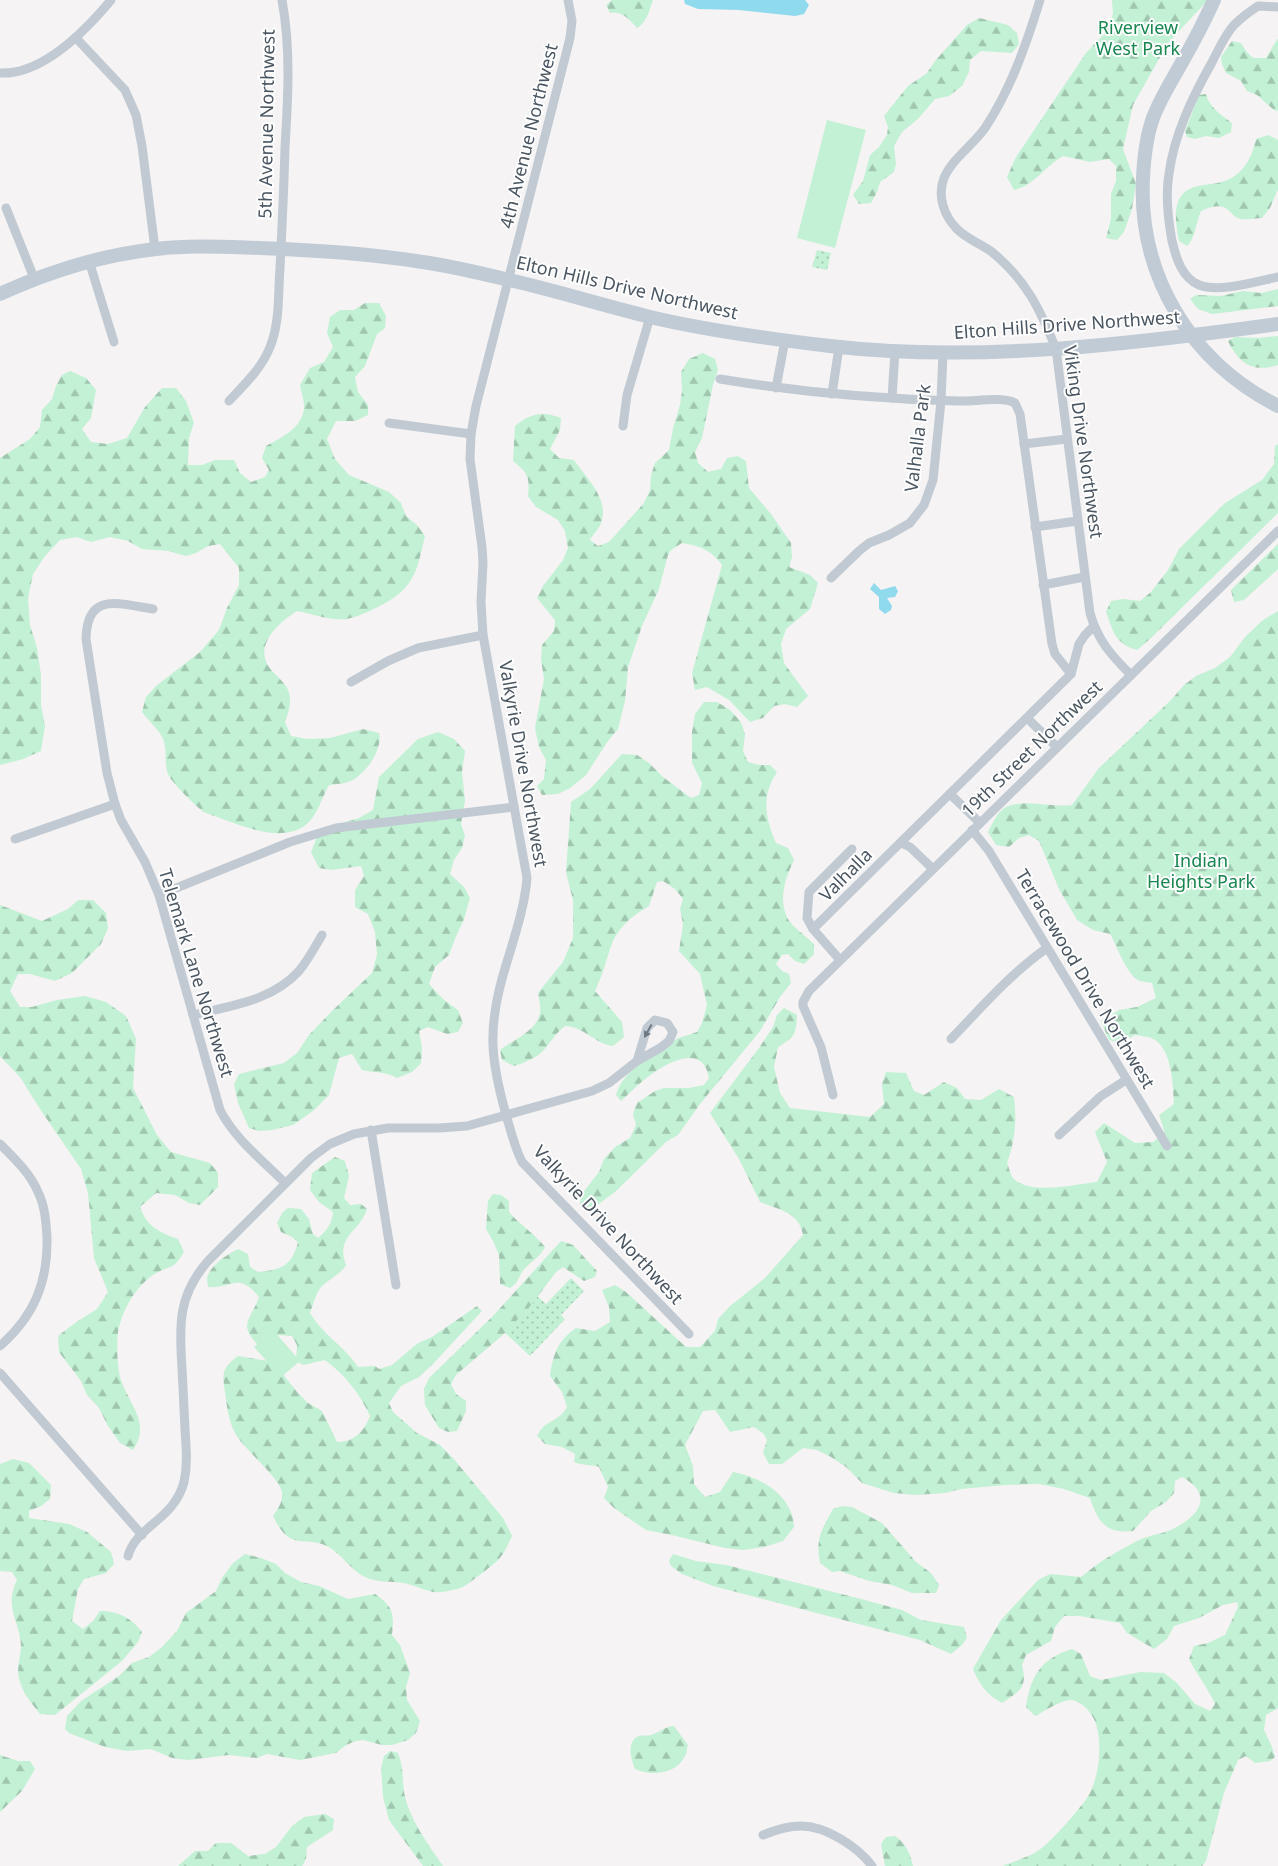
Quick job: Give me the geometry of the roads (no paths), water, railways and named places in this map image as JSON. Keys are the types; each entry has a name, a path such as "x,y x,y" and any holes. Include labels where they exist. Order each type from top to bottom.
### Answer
{"main road":[{"path":"1214,0 1157,108 1148,136 1143,173 1144,220 1153,264 1167,296 1191,335 1224,370 1250,390 1278,406"},
{"name":"Elton Hills Drive Northwest","path":"0,294 34,278 89,261 156,249 194,246 354,253 418,261 509,280 650,317 731,333 839,347 943,353 1056,349 1278,324"}],"street":[{"path":"0,72 20,70 40,63 76,38 111,0"},
{"name":"5th Avenue Northwest","path":"229,400 248,380 270,348 275,331 288,95 286,36 282,0"},
{"name":"4th Avenue Northwest","path":"509,280 570,38 572,21 568,0"},
{"name":"Viking Drive Northwest","path":"1040,0 1029,36 1012,79 981,134 944,177 941,196 945,214 957,229 999,258 1024,285 1037,304 1056,349 1090,614 1105,647 1131,675"},
{"path":"1278,7 1258,6 1234,26 1221,44 1193,96 1176,143 1168,174 1167,204 1176,257 1190,279 1204,287 1218,287 1278,277"},
{"path":"76,38 125,90 136,115 156,249"},
{"path":"6,208 34,278"},
{"path":"89,261 114,342"},
{"name":"Valkyrie Drive Northwest","path":"509,280 470,434 470,459 482,547 481,602 483,635 527,878 523,907 497,998 492,1044 496,1077 518,1152 529,1170 689,1334"},
{"path":"623,426 628,395 650,317"},
{"path":"776,388 786,340"},
{"path":"832,394 839,347"},
{"path":"892,398 895,351"},
{"name":"Valhalla Park","path":"831,578 859,550 878,538 900,530 917,515 924,505 932,480 941,401 943,353"},
{"path":"720,379 832,394 941,401 1010,401 1015,403 1020,414 1043,585 1055,654 1071,674"},
{"path":"389,423 470,434"},
{"path":"1024,444 1068,438"},
{"path":"1035,527 1077,521"},
{"name":"19th Street Northwest","path":"833,1094 821,1047 803,1006 809,991 1278,531"},
{"path":"1043,585 1084,577"},
{"name":"Telemark Lane Northwest","path":"153,609 105,604 96,608 86,626 86,639 110,788 120,820 145,862 159,894 220,1110 224,1119 238,1136 285,1183"},
{"path":"1071,674 1079,644 1094,626"},
{"path":"351,682 388,661 418,648 483,635"},
{"name":"Valhalla","path":"813,929 1071,674"},
{"path":"1027,718 1057,747"},
{"path":"950,794 980,823"},
{"path":"15,839 114,804"},
{"path":"159,894 290,842 336,828 514,807"},
{"name":"Terracewood Drive Northwest","path":"972,830 989,851 1167,1146"},
{"path":"901,843 910,846 933,869"},
{"name":"Valhalla","path":"840,960 813,929 807,918 808,892 852,849"},
{"path":"193,1015 256,999 281,986 303,966 322,935"},
{"path":"951,1039 1013,976 1047,948"},
{"path":"128,1556 134,1542 173,1507 184,1481 187,1452 180,1330 182,1310 186,1296 198,1273 208,1261 285,1183 311,1158 330,1144 354,1134 402,1127 460,1127 578,1096 603,1086 621,1075 637,1061 669,1041 673,1032 667,1023 655,1020 647,1028 637,1061"},
{"path":"1059,1135 1101,1096 1126,1080"},
{"path":"372,1130 396,1285"},
{"path":"0,1144 17,1161 38,1191 44,1208 47,1249 42,1282 36,1300 19,1328 0,1346"},
{"path":"0,1373 142,1535"},
{"path":"763,1835 790,1826 804,1826 827,1833 853,1846 872,1866"}],"water":[{"path":"684,0 805,0 809,5 804,14 795,16 739,10 698,9 685,4"},
{"path":"874,583 881,590 895,586 898,591 895,597 887,598 892,606 891,610 885,614 879,609 879,597 870,589"}],"park label":[{"name":"Riverview West Park","path":"1138,38"},
{"name":"Indian Heights Park","path":"1201,871"}]}
